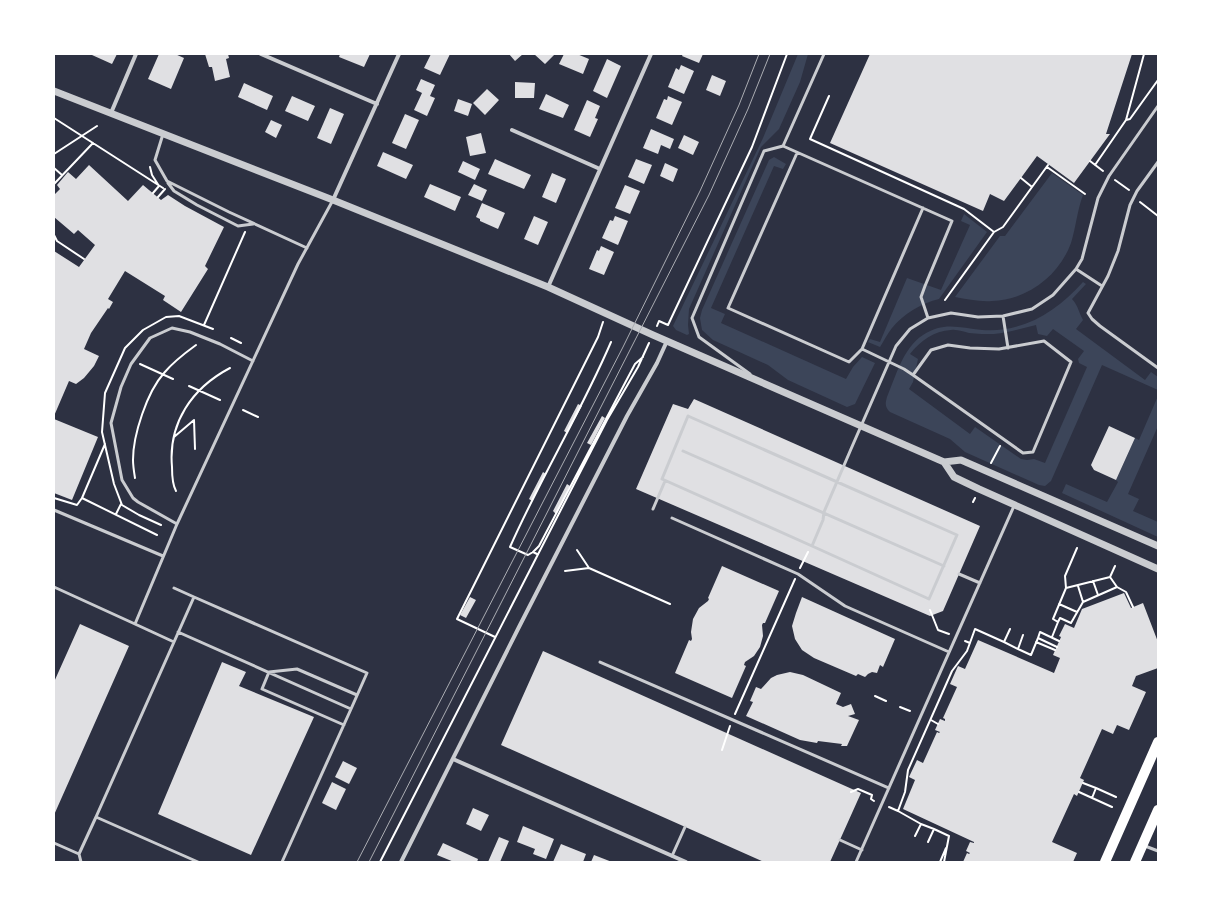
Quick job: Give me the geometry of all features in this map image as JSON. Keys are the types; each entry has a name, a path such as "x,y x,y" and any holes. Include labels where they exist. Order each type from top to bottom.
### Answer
{"main road":[{"path":"1105,862 1158,742"},
{"path":"1135,862 1158,810"}],"street":[{"path":"111,113 136,54"},
{"path":"261,54 376,104"},
{"path":"333,200 399,54"},
{"path":"548,287 651,54"},
{"path":"54,91 333,200 548,287 667,341 944,462 961,460 1158,546"},
{"path":"512,130 600,169"},
{"path":"401,862 593,481 627,416 658,363 667,341"},
{"path":"944,462 954,477 1014,506 1158,569"},
{"path":"453,759 686,862"}],"lane":[{"path":"783,146 824,54"},
{"path":"812,546 836,482 896,346 910,328 928,318 951,313 978,317 1003,316 1032,309 1053,295 1076,269 1082,259 1098,198 1109,176 1158,106"},
{"path":"162,134 155,160 174,191 197,205 238,226 254,224"},
{"path":"761,382 699,337 692,318 764,151 783,146 952,221 924,286 921,297 928,318"},
{"path":"797,153 728,308 849,362 862,349 923,208"},
{"path":"1158,162 1134,196 1130,205 1118,251 1108,276 1088,313 1092,319 1158,368"},
{"path":"167,181 254,224 307,248"},
{"path":"135,624 177,524 298,264 333,200"},
{"path":"1076,269 1102,286"},
{"path":"1003,316 1008,348"},
{"path":"177,524 133,498 122,480 111,423 121,387 131,364 150,338 172,328 190,332 220,344 253,361"},
{"path":"862,349 904,369 1023,453 1033,452 1071,362 1044,341 999,349 970,348 948,344 932,350 913,375"},
{"path":"688,416 836,482 957,536 929,599 662,479 688,416"},
{"path":"683,451 944,566"},
{"path":"653,509 666,481"},
{"path":"856,862 1014,506"},
{"path":"54,510 163,556"},
{"path":"672,518 798,574 845,606 949,652"},
{"path":"959,574 980,583"},
{"path":"54,587 174,642"},
{"path":"174,588 367,673 282,862"},
{"path":"81,862 79,854 194,597"},
{"path":"178,632 351,709"},
{"path":"600,662 889,788"},
{"path":"269,672 297,669 357,695"},
{"path":"269,672 262,688 344,725"},
{"path":"96,816 198,862"},
{"path":"672,856 685,827"},
{"path":"840,840 862,850"},
{"path":"54,843 79,854"},
{"path":"1142,845 1158,851"}],"path":[{"path":"659,321 668,325 752,147 787,54"},
{"path":"1095,165 1126,120 1144,54"},
{"path":"1126,120 1130,119 1158,80"},
{"path":"829,96 810,139 964,209 994,232"},
{"path":"54,118 165,189 158,197"},
{"path":"54,154 97,126"},
{"path":"54,184 93,143"},
{"path":"1090,161 1130,191 1138,201 1158,216"},
{"path":"945,300 994,232 1003,227 1048,166 1085,194"},
{"path":"54,168 64,175"},
{"path":"1021,178 1032,187"},
{"path":"153,193 159,186"},
{"path":"204,325 245,231 241,231"},
{"path":"54,235 57,241 84,259"},
{"path":"496,637 457,619 598,337 606,313"},
{"path":"161,525 122,505 114,484 102,432 105,394 125,348 143,330 166,317 179,316 213,329"},
{"path":"231,338 241,343"},
{"path":"380,862 537,554 617,401 643,356 635,364 539,546 528,556 510,547 524,514 598,371 611,342"},
{"path":"135,478 133,460 136,436 143,412 152,392 163,374 196,345"},
{"path":"140,364 173,379"},
{"path":"176,491 173,487 171,461 173,437 182,414 199,391 217,375 230,368"},
{"path":"189,386 220,400"},
{"path":"243,410 258,417"},
{"path":"173,437 194,420 195,449"},
{"path":"54,498 77,505 82,498 105,443"},
{"path":"82,498 156,535"},
{"path":"116,514 122,503"},
{"path":"1058,622 1053,619 1066,588 1065,576 1076,548"},
{"path":"577,550 589,568"},
{"path":"533,552 537,554"},
{"path":"1110,577 1115,566"},
{"path":"565,571 589,568 670,604"},
{"path":"1066,588 1110,577"},
{"path":"1110,577 1117,588 1126,592 1133,607"},
{"path":"1093,581 1098,595"},
{"path":"1077,585 1083,602"},
{"path":"1052,637 1060,618 1071,623 1083,602 1117,588"},
{"path":"736,711 789,591"},
{"path":"1059,604 1077,612"},
{"path":"930,610 938,630 949,634"},
{"path":"898,811 905,792 908,770 952,671 967,651 975,629 1031,655 1040,632 1059,641"},
{"path":"1004,642 1010,629"},
{"path":"1018,649 1023,635"},
{"path":"1038,638 1056,647"},
{"path":"965,641 970,643"},
{"path":"1036,642 1055,650"},
{"path":"875,696 886,701"},
{"path":"900,707 910,711"},
{"path":"930,720 938,724"},
{"path":"722,750 726,737"},
{"path":"1083,783 1116,797"},
{"path":"1092,798 1096,788"},
{"path":"851,792 858,789 872,795 871,799 874,801"},
{"path":"1079,792 1112,806"},
{"path":"889,807 920,824 949,836 944,862"},
{"path":"915,836 920,824"},
{"path":"928,842 934,829"},
{"path":"940,862 948,842"}],"shaded area":[{"path":"798,54 808,54 800,82 779,129 761,147 689,309 689,334 687,335 676,330 673,326 763,138"},
{"path":"774,157 786,164 783,169 774,166 711,308 725,314 721,323 846,379 853,367 862,357 875,363 855,404 847,407 788,380 768,365 713,340 702,330 700,318 702,310 769,160"},
{"path":"1052,173 1083,195 1071,243 1059,266 1050,276 1029,291 1005,300 987,301 955,297 1000,236 1005,236"},
{"path":"964,214 987,232 939,299 920,306 902,318 890,330 880,347 868,342 870,339 880,342 907,278 941,290 970,225 961,221"},
{"path":"1083,282 1086,284 1072,299 1083,320 1076,329 1145,380 1151,372 1158,377 1158,390 1102,365 1051,481 1045,486 1039,485 965,452 950,439 890,412 887,409 887,397 901,363 910,347 923,335 938,328 952,326 982,330 1011,328 1038,318 1062,303","holes":["1036,325 1038,334 1047,336 1053,329 1084,351 1078,359 1079,363 1087,367 1045,463 1034,459 1021,459 975,427 970,434 909,389 913,382 918,359 910,354 923,341 939,332 958,330 969,333 994,334 1010,332"]},
{"path":"1158,396 1158,426 1128,494 1139,499 1133,511 1158,522 1158,537 1062,493 1066,484 1107,502 1118,482 1116,480 1135,438 1139,440"}],"building":[{"path":"92,54 117,54 112,64"},
{"path":"159,54 175,54 184,58 171,89 148,79"},
{"path":"205,54 228,54 229,58 226,59 230,77 215,81 212,67 209,67"},
{"path":"340,54 370,54 364,67 339,57"},
{"path":"431,54 450,54 440,75 424,68"},
{"path":"509,54 523,54 515,61"},
{"path":"534,54 555,54 545,64"},
{"path":"564,54 577,54 589,59 583,74 559,64"},
{"path":"683,54 703,54 699,63 682,56"},
{"path":"870,54 1132,54 1106,134 1110,134 1074,183 1037,156 1004,201 990,194 983,211 830,143"},
{"path":"607,59 621,66 607,98 593,91"},
{"path":"681,65 694,71 684,94 668,87 676,68 679,70"},
{"path":"712,75 726,81 720,96 706,90"},
{"path":"421,79 435,85 430,96 435,98 427,116 414,110 422,93 416,90"},
{"path":"515,82 535,83 534,98 515,98"},
{"path":"244,83 273,96 267,110 238,97"},
{"path":"487,89 499,100 485,115 473,103"},
{"path":"546,94 569,105 563,118 539,109"},
{"path":"292,96 315,106 308,121 285,111"},
{"path":"668,96 682,102 672,125 656,118 664,99 667,100"},
{"path":"458,99 472,104 468,116 454,111"},
{"path":"587,100 600,106 595,118 598,119 590,137 574,130"},
{"path":"330,108 344,114 331,144 317,138"},
{"path":"405,114 419,120 406,149 392,143"},
{"path":"271,120 282,125 276,138 265,132"},
{"path":"651,129 674,139 670,149 661,145 658,154 643,148"},
{"path":"481,133 486,153 470,156 466,137"},
{"path":"684,135 699,142 693,155 678,148"},
{"path":"383,152 413,165 406,179 377,166"},
{"path":"495,159 531,175 524,189 488,174"},
{"path":"636,159 652,165 644,184 628,177"},
{"path":"463,161 480,169 475,180 458,172"},
{"path":"665,163 678,169 673,182 660,176"},
{"path":"89,165 128,201 143,185 161,200 168,195 224,227 205,266 208,269 181,312 163,300 165,296 125,271 108,299 113,302 91,333 84,349 99,356 94,366 84,378 76,384 69,381 54,416 54,251 79,267 95,245 78,230 74,234 54,217 54,195 60,189 57,185 68,172 76,179"},
{"path":"552,173 566,179 556,203 542,197"},
{"path":"430,184 461,197 455,211 424,197"},
{"path":"474,184 487,190 482,201 468,195"},
{"path":"625,185 640,191 630,214 615,208"},
{"path":"482,203 505,213 498,229 480,221 480,219 476,217"},
{"path":"534,216 548,222 538,245 524,239"},
{"path":"615,216 628,221 618,245 602,238 610,220 613,221"},
{"path":"601,246 614,252 604,275 589,269 597,250 599,251"},
{"path":"694,399 980,526 943,611 930,616 636,489 673,404 688,409"},
{"path":"578,404 582,406 567,433 564,431"},
{"path":"602,416 605,418 591,445 587,443"},
{"path":"54,419 98,437 72,500 54,493"},
{"path":"1109,426 1135,438 1116,480 1094,470 1091,465"},
{"path":"543,472 546,474 532,501 529,499"},
{"path":"567,484 570,486 556,514 553,511"},
{"path":"722,566 779,591 765,623 762,625 763,636 760,647 754,656 745,662 744,665 746,666 732,698 675,673 689,640 691,641 692,639 691,632 693,619 699,608 708,601"},
{"path":"1124,593 1131,608 1143,603 1158,642 1158,668 1136,676 1132,686 1146,692 1129,730 1117,725 1113,734 1102,729 1080,778 1084,780 1077,796 1074,794 1052,842 1077,853 1073,862 963,862 967,853 970,853 966,851 970,842 974,842 903,809 915,780 909,777 917,760 923,763 937,732 940,732 935,730 940,719 945,721 943,718 957,687 950,684 958,666 965,669 978,640 1054,673 1060,658 1053,655 1061,637 1059,636 1065,624 1074,628 1082,609"},
{"path":"470,597 476,600 466,618 460,615"},
{"path":"802,597 895,639 883,667 880,665 877,673 872,672 865,677 858,674 856,676 814,658 802,650 795,639 792,626"},
{"path":"80,624 129,646 54,815 54,682"},
{"path":"543,651 861,793 830,862 764,862 501,745"},
{"path":"222,662 246,672 239,686 314,717 251,855 158,814"},
{"path":"790,672 803,675 841,693 836,704 843,707 851,704 855,714 848,716 859,720 847,746 841,746 842,744 818,741 817,743 800,740 746,716 753,702 750,701 756,687 761,689 771,678"},
{"path":"343,761 357,768 349,784 335,777"},
{"path":"332,782 346,789 336,810 322,803"},
{"path":"473,808 489,815 481,831 466,824"},
{"path":"523,826 554,839 546,859 533,854 535,849 517,842"},
{"path":"499,837 509,841 500,862 488,862"},
{"path":"443,843 478,859 477,862 454,862 437,855"},
{"path":"561,844 586,854 583,862 553,862"},
{"path":"594,855 612,862 591,862"}],"tram line":[{"path":"357,862 623,347 700,191 739,105 759,54"},
{"path":"369,862 709,195 748,109 770,54"}]}
